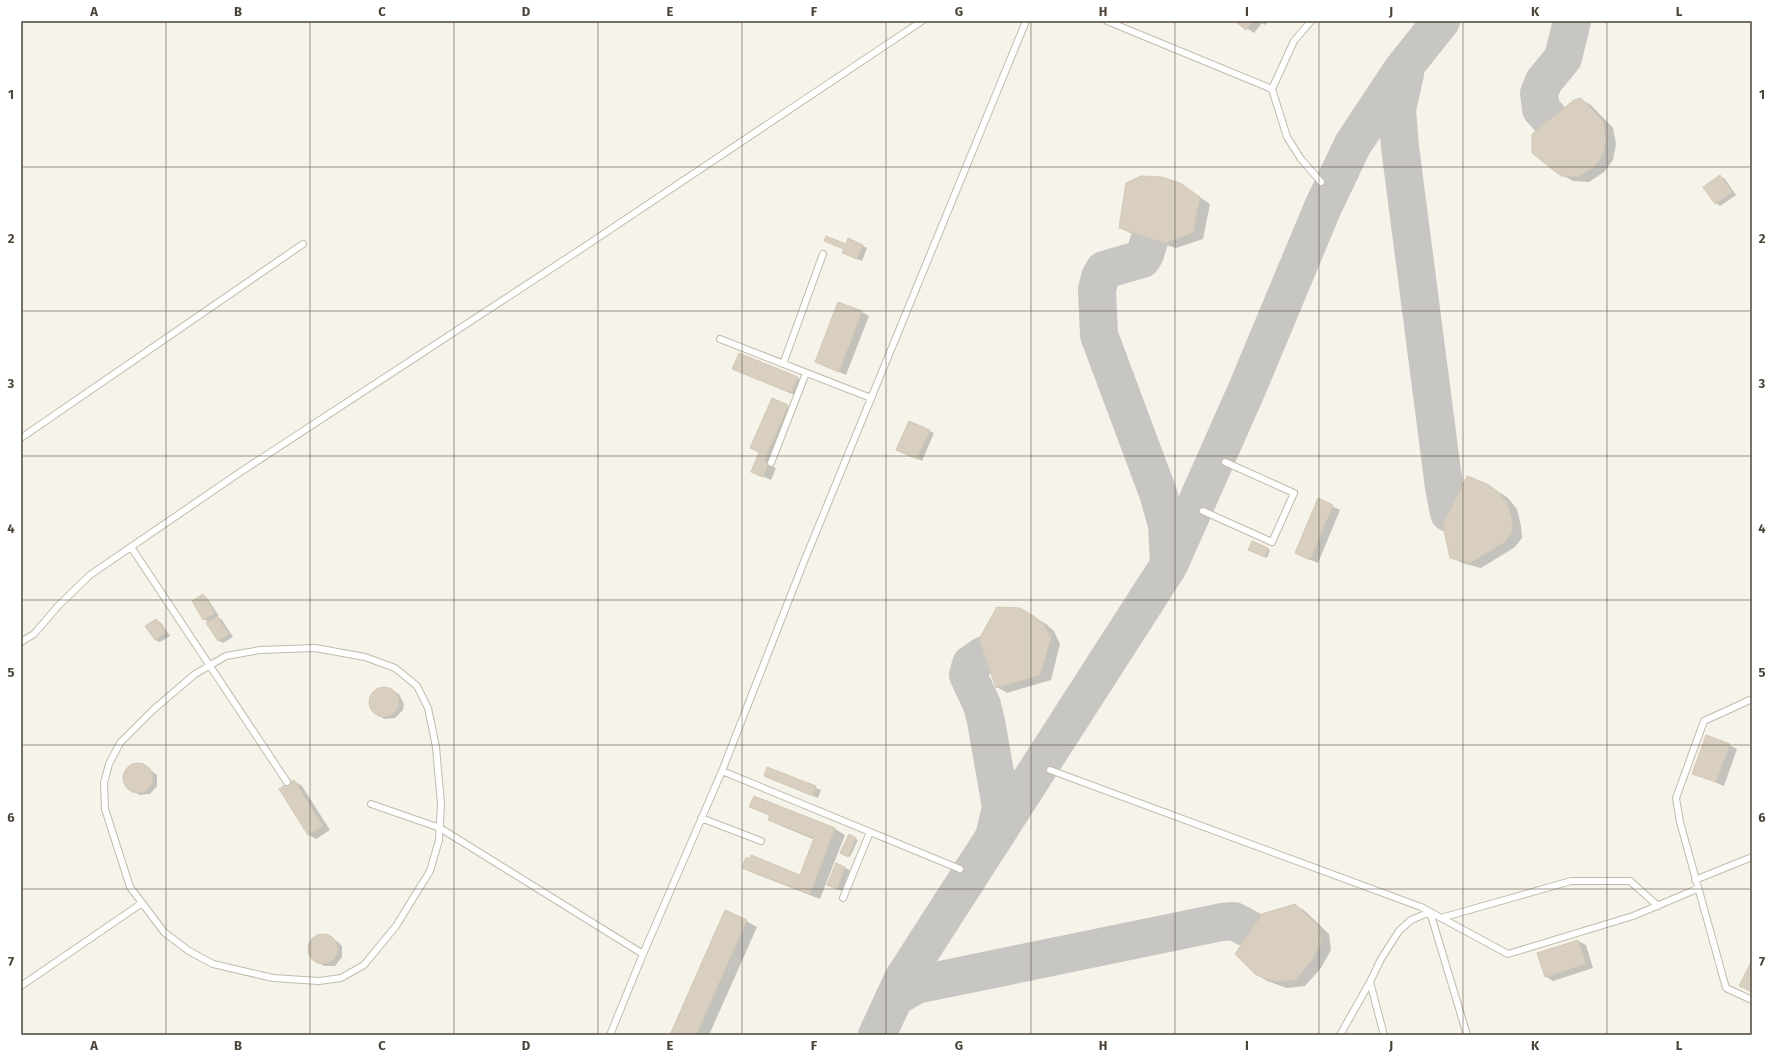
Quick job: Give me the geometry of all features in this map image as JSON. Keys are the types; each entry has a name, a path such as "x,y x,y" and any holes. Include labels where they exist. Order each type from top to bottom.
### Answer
{"lane":[{"path":"21,642 34,634 58,606 90,575 239,473 578,251 922,21"},
{"path":"610,1035 643,954 722,771 803,564 1026,21"},
{"path":"1107,21 1272,89"},
{"path":"1311,21 1294,41 1272,89 1287,137 1301,159 1321,182"},
{"path":"21,438 303,244"},
{"path":"783,364 823,254"},
{"path":"720,339 871,398"},
{"path":"771,463 806,373"},
{"path":"1203,511 1272,542 1294,492 1225,462"},
{"path":"131,547 287,782"},
{"path":"316,648 364,657 395,668 417,686 428,708 436,754 441,804 439,840 430,871 396,926 364,965 341,978 318,981 274,978 213,964 189,951 164,932 130,887 105,810 104,783 109,764 120,743 153,710 195,674 210,666 226,656 260,650 316,648"},
{"path":"1752,699 1704,721 1676,798 1680,822 1697,889 1726,988 1752,1000"},
{"path":"1050,770 1421,907 1508,954 1633,916 1697,889"},
{"path":"722,771 960,869"},
{"path":"371,804 440,828 643,954"},
{"path":"701,818 761,841"},
{"path":"843,898 870,832"},
{"path":"1695,880 1752,857"},
{"path":"1441,918 1571,881 1630,881 1658,906"},
{"path":"21,986 142,903"},
{"path":"1340,1035 1370,982 1381,959 1399,931 1411,920 1430,912"},
{"path":"1430,912 1467,1035"},
{"path":"1370,982 1384,1035"}],"building":[{"path":"1235,21 1253,21 1246,30"},
{"path":"1581,98 1603,121 1606,138 1603,155 1594,167 1578,177 1561,176 1532,153 1532,134 1574,100"},
{"path":"1720,175 1732,192 1715,204 1703,187"},
{"path":"1141,176 1162,177 1180,183 1200,197 1193,233 1165,243 1119,228 1126,183"},
{"path":"826,236 846,244 848,238 863,245 857,259 842,253 844,249 824,241"},
{"path":"838,302 862,311 839,372 815,362"},
{"path":"739,353 798,377 791,393 732,369"},
{"path":"772,398 788,405 764,461 769,463 763,477 751,472 759,452 750,448"},
{"path":"909,421 930,430 917,459 896,450"},
{"path":"1467,476 1487,484 1497,491 1507,502 1512,520 1512,532 1505,542 1470,563 1450,558 1443,525"},
{"path":"1318,498 1333,505 1310,560 1295,553"},
{"path":"1252,541 1268,548 1265,557 1248,550"},
{"path":"203,594 215,613 203,620 192,601"},
{"path":"997,607 1020,608 1035,617 1044,625 1051,638 1040,675 996,688 979,639"},
{"path":"217,616 229,634 218,641 206,623"},
{"path":"156,619 166,633 155,640 145,626"},
{"path":"384,687 395,691 399,702 395,713 384,717 373,713 369,702 373,691"},
{"path":"1706,735 1730,744 1716,782 1692,774"},
{"path":"138,763 149,767 153,778 149,789 138,793 127,789 123,778 127,767"},
{"path":"767,767 816,786 813,796 764,776"},
{"path":"294,780 323,826 308,835 279,789"},
{"path":"754,796 835,828 810,894 742,868 746,857 750,859 751,855 800,875 814,838 768,820 770,815 749,807"},
{"path":"849,834 856,838 848,857 840,853"},
{"path":"836,863 845,867 837,889 827,885"},
{"path":"1295,904 1319,927 1321,944 1311,962 1295,980 1276,982 1256,975 1235,954 1262,914"},
{"path":"725,910 747,920 696,1035 670,1035"},
{"path":"323,934 334,938 338,949 334,960 323,964 312,960 308,949 312,938"},
{"path":"1578,940 1586,964 1545,977 1537,953"},
{"path":"1752,962 1752,992 1739,986"}],"taxiway":[{"path":"877,1035 903,979 1169,565 1247,389 1323,207 1353,144 1402,70 1441,21"},
{"path":"1550,119 1541,109 1539,93 1544,81 1563,58 1572,21"},
{"path":"1405,74 1397,109 1400,147 1444,487 1449,513"},
{"path":"1150,238 1142,259 1104,270 1100,277 1097,290 1099,335 1158,493 1167,525 1169,564"},
{"path":"984,655 971,664 968,675 982,705 1001,807 995,833"},
{"path":"894,998 916,985 1222,922 1234,921 1251,930"}]}
